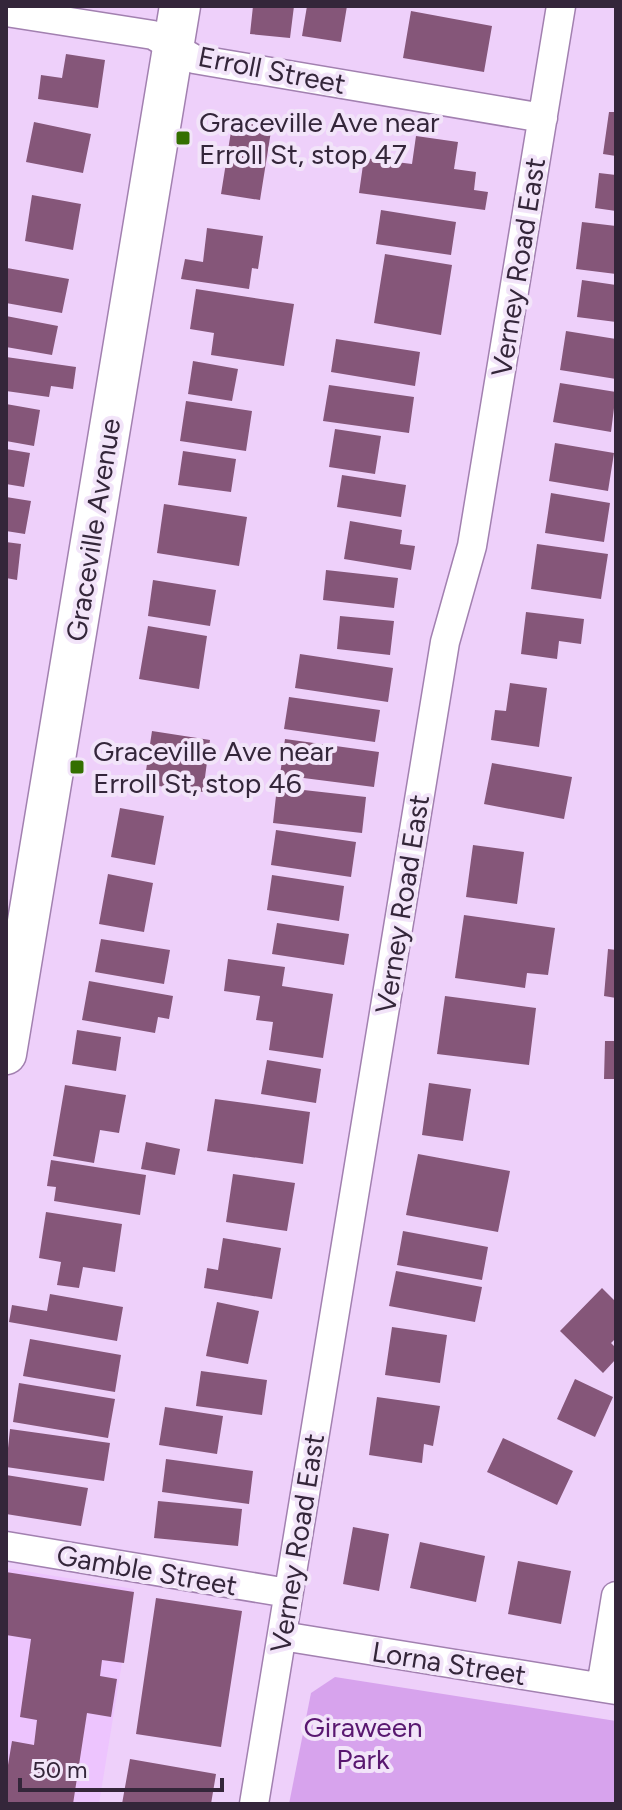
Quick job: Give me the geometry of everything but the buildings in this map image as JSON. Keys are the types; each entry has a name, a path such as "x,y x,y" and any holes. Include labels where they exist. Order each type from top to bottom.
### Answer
{"main road":[{"name":"Graceville Avenue","path":"6,1054 180,6"}],"street":[{"name":"Verney Road East","path":"254,1804 445,642 472,546 561,6"},
{"name":"Erroll Street","path":"6,12 153,35 194,59 543,118"},
{"name":"Gamble Street","path":"6,1546 288,1593"},
{"path":"608,1688 616,1596"},
{"name":"Lorna Street","path":"282,1636 608,1688"}],"shaded area":[{"path":"6,1568 134,1589 99,1804 6,1804"}],"green space":[{"name":"Giraween Park","path":"335,1677 616,1721 616,1804 289,1804 311,1693"}],"place":[{"name":"Graceville Ave near Erroll St, stop 47","path":"183,138"},
{"name":"Graceville Ave near Erroll St, stop 46","path":"77,767"}]}
